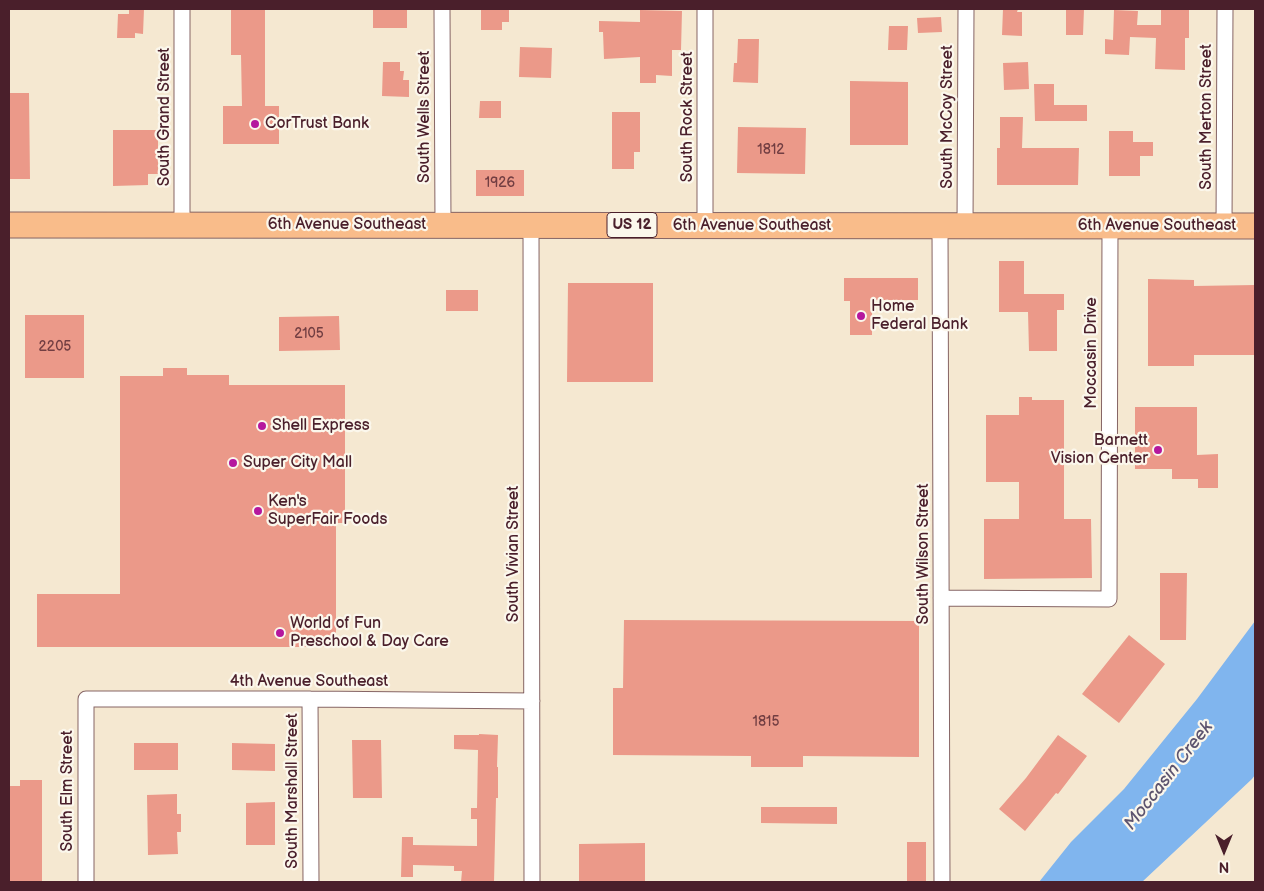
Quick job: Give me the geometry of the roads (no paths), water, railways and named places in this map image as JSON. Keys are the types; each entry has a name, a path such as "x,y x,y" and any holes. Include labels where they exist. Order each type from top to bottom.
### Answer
{"highway":[{"name":"6th Avenue Southeast","path":"9,225 1255,226"}],"street":[{"name":"South Grand Street","path":"182,9 182,225"},
{"name":"South Wells Street","path":"442,9 443,225"},
{"name":"South Rock Street","path":"705,9 705,226"},
{"name":"South McCoy Street","path":"965,226 966,9"},
{"name":"South Merton Street","path":"1224,226 1225,9"},
{"name":"South Vivian Street","path":"531,225 532,882"},
{"name":"South Wilson Street","path":"940,226 942,882"},
{"name":"Moccasin Drive","path":"941,598 1109,599 1110,226"},
{"name":"4th Avenue Southeast","path":"86,699 532,701"},
{"name":"South Elm Street","path":"86,699 86,882"},
{"name":"South Marshall Street","path":"310,699 311,882"}],"water":[{"name":"Moccasin Creek","path":"1255,621 1255,775 1252,779 1142,882 1039,882 1071,842 1124,789 1197,699"}],"place":[{"name":"CorTrust Bank","path":"255,124"},
{"name":"Home Federal Bank","path":"861,316"},
{"name":"Shell Express","path":"262,426"},
{"name":"Barnett Vision Center","path":"1158,450"},
{"name":"Super City Mall","path":"233,463"},
{"name":"Ken's SuperFair Foods","path":"258,511"},
{"name":"World of Fun Preschool & Day Care","path":"280,633"}]}
